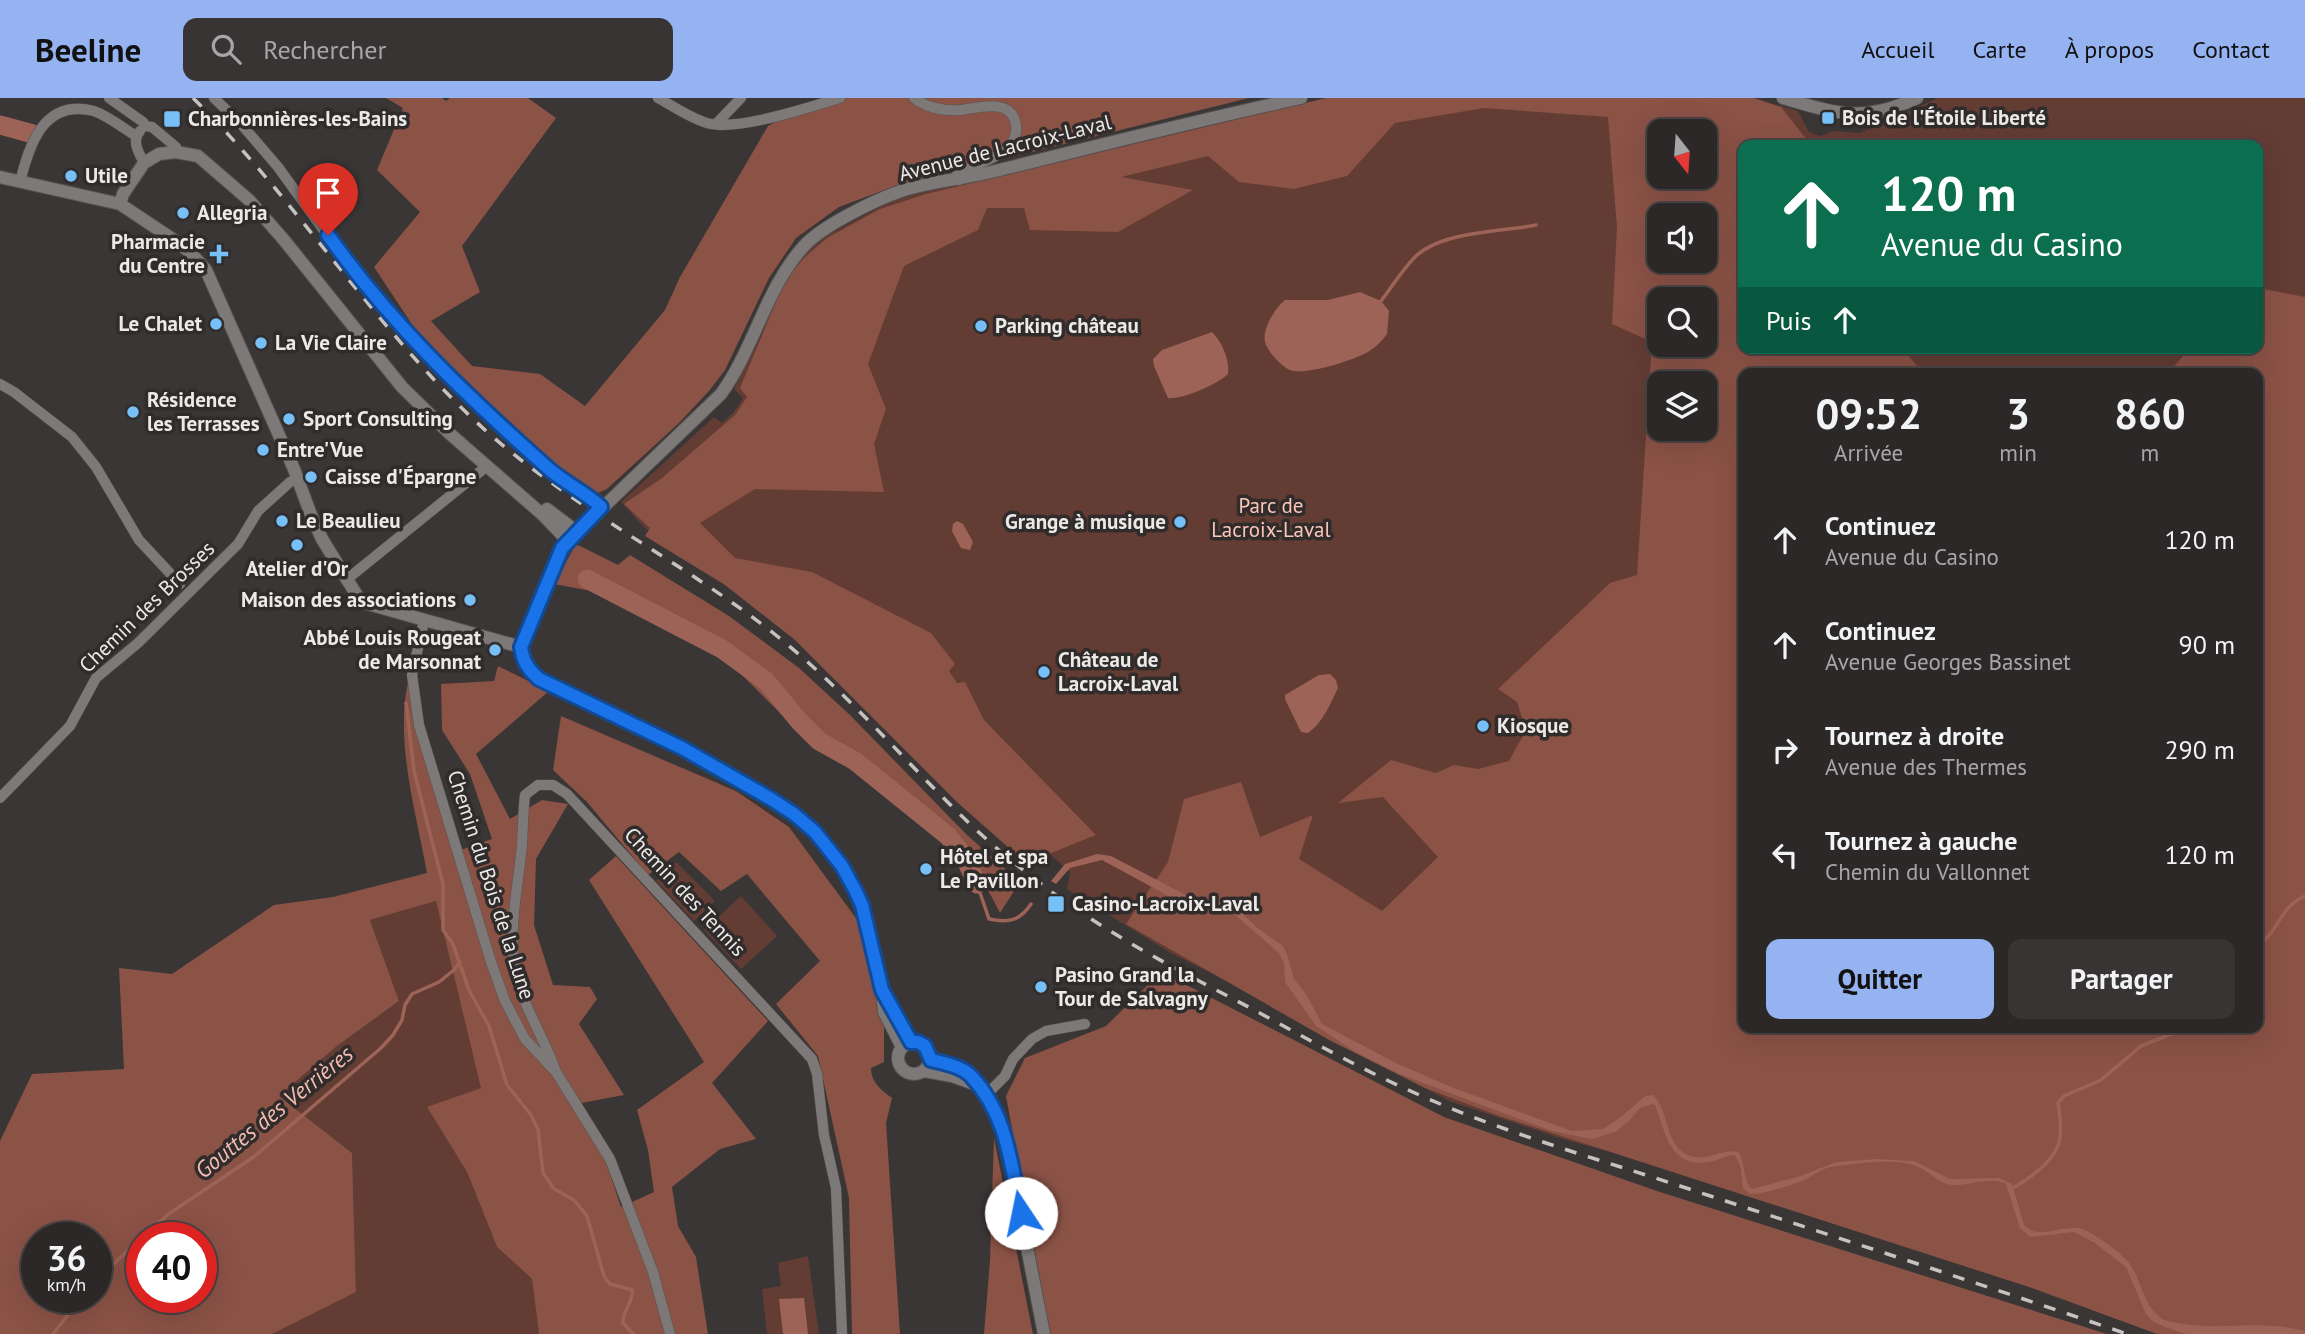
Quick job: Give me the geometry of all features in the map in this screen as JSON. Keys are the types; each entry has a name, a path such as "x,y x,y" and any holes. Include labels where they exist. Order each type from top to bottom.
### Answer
{"street":[{"path":"109,98 145,126 152,127 176,147 176,152"},
{"path":"214,98 242,125 278,167 356,275 421,347 552,471 601,507"},
{"path":"658,98 697,119 716,124 739,124 840,98"},
{"path":"716,124 741,98"},
{"path":"914,98 932,107 949,110 962,110 988,103 1001,104 1011,112 1016,125 1013,142 1002,154 957,174 959,180"},
{"name":"Avenue de Lacroix-Laval","path":"521,647 558,557 572,536 721,394 735,374 779,278 806,243 845,216 901,191 959,180 1185,123 1301,98"},
{"path":"1783,98 1831,112 1859,115 1883,112 1917,98"},
{"path":"20,182 38,128 44,119 57,110 71,107 94,111 136,136"},
{"path":"144,163 136,144 136,136 145,126"},
{"path":"120,204 123,194 144,163 159,155 176,152 198,156 249,200 402,387 487,466 503,475 572,536"},
{"path":"0,177 120,204 177,242 206,270 321,536 360,602 521,647 528,669 539,679 682,748 794,814 815,832 842,866 862,905 882,990 884,1012 906,1044"},
{"path":"0,384 72,438 96,467 139,540 180,584"},
{"path":"346,580 487,466"},
{"name":"Chemin des Brosses","path":"0,798 70,726 96,678 138,643 223,559 238,544 258,511 289,482 297,479"},
{"name":"Chemin du Bois de la Lune","path":"424,621 412,675 419,725 505,1001 525,1039 556,1072 610,1159 653,1272 670,1334"},
{"name":"Chemin des Tennis","path":"556,1072 548,1048 529,1015 514,966 514,913 525,795 538,785 553,785 567,794 812,1059 836,1188 842,1334"},
{"path":"981,1090 1005,1076 1013,1059 1032,1039 1046,1031 1085,1024"},
{"path":"918,1042 925,1046 927,1066 915,1074 902,1069 898,1056 906,1044 918,1042"},
{"path":"927,1066 981,1090 996,1109 1005,1135 1044,1334"}],"green space":[{"name":"Parc de Lacroix-Laval","path":"1335,98 1752,98 1798,111 1809,132 1821,136 1833,131 1860,133 1938,98 2305,98 2305,1334 2148,1325 1449,1101 1354,1051 1316,1026 1169,952 1067,889 1070,872 729,568 646,529 621,502 714,417 722,423 734,412 743,398 734,389 760,338 784,280 802,256 826,236 900,198 1228,119"},
{"path":"676,862 715,901 694,921 656,881"},
{"path":"741,896 777,936 741,969 704,930"},
{"path":"436,901 482,1088 428,1108 467,1172 497,1247 532,1279 539,1334 272,1334 356,1292 352,1153 279,1096 337,1046 399,1001 370,920"},
{"path":"808,1256 819,1334 767,1334 762,1289 781,1286 778,1263"}],"shaded area":[{"path":"386,98 442,98 446,101 450,98 528,98 556,118 462,246 480,292 431,321 472,366 540,374 585,406 665,310 680,277 768,126 820,98 1249,98 895,186 839,207 796,238 769,278 725,370 709,391 679,423 607,489 593,495 540,453 423,341 374,267 420,212 377,170 403,108"},
{"path":"1326,98 1754,98 1781,107 1807,140 1738,140 1738,354 1907,354 1919,368 1738,368 1738,1033 2263,1033 2263,368 2172,368 2185,354 2263,354 2263,289 2305,297 2305,1334 2157,1334 2029,1287 1499,1116 1425,1088 1331,1041 1126,924 1168,862 1184,799 1241,782 1260,837 1313,815 1299,859 1382,911 1438,857 1383,797 1338,803 1391,760 1436,773 1454,765 1478,769 1509,761 1526,730 1517,702 1498,689 1610,583 1637,575 1647,420 1647,441 1717,441 1717,371 1650,371 1651,357 1717,357 1717,287 1647,287 1647,340 1612,324 1617,228 1608,117 1484,108 1395,123 1347,176 1294,189 1239,182 1208,156 1121,177 1193,190 1118,232 1030,230 1024,208 987,208 978,230 904,266 868,364 886,409 874,444 884,492 755,489 700,523 735,558 812,572 931,633 955,664 949,671 957,683 965,682 984,720 1096,835 1026,863 958,803 795,640 725,585 645,536 650,528 624,504 662,478 735,415 747,397 740,388 785,280 804,258 827,238 880,209 926,194"},
{"path":"1360,292 1381,301 1389,311 1387,334 1368,352 1329,366 1297,371 1283,366 1269,350 1265,342 1267,325 1273,313 1285,300 1328,300"},
{"path":"1212,332 1224,352 1228,374 1200,390 1168,398 1153,359 1162,350"},
{"path":"957,521 963,524 973,542 970,550 961,548 952,531 953,524"},
{"path":"576,544 618,565 630,555 729,616 799,668 850,715 967,835 1020,882 1000,913 961,839 851,753 792,725 715,648 612,595 554,584"},
{"path":"498,666 549,691 476,754 510,819 542,800 568,804 536,859 534,925 553,985 590,987 597,999 579,1024 624,1095 571,1105 605,1159 621,1207 654,1192 648,1150 637,1110 704,1062 589,880 616,856 768,1021 712,1083 756,1139 720,1149 672,1187 678,1226 696,1257 708,1334 539,1334 532,1279 497,1247 467,1172 427,1107 481,1088 436,901 370,920 399,1001 337,1046 279,1096 352,1153 356,1292 272,1334 0,1334 0,1141 32,1074 124,1069 119,968 172,974 274,905 333,897 427,873 405,753 408,682 455,852 492,839 470,774 442,730 441,684 494,681"},
{"path":"1330,674 1336,680 1338,688 1329,707 1313,729 1308,733 1301,732 1285,695 1319,675"},
{"path":"561,716 736,791 789,827 861,925 884,1023 884,1062 871,1068 871,1073 877,1085 892,1098 886,1123 900,1334 852,1334 849,1198 818,1056 776,1004 820,961 747,874 721,891 679,852 648,875 587,802 553,770"},
{"path":"1097,854 1111,856 1188,896 1234,905 1255,926 1283,946 1294,979 1306,994 1322,1024 1398,1064 1451,1087 1572,1131 1603,1129 1645,1096 1653,1095 1677,1147 1694,1157 1738,1152 1752,1189 1801,1176 1836,1162 1878,1159 1914,1161 1950,1179 1999,1178 2012,1184 2024,1225 2030,1230 2044,1232 2077,1228 2085,1230 2117,1251 2131,1266 2147,1302 2164,1320 2201,1326 2287,1327 2305,1331 2305,1334 2186,1334 2154,1322 2146,1314 2126,1267 2095,1243 2074,1232 2030,1237 2020,1228 2006,1184 2000,1182 1949,1184 1907,1163 1876,1162 1831,1167 1790,1185 1750,1194 1743,1188 1741,1168 1735,1155 1696,1162 1685,1160 1677,1154 1666,1137 1655,1105 1640,1108 1615,1132 1592,1139 1552,1131 1397,1073 1354,1051 1316,1026 1285,982 1284,963 1279,953 1233,913 1185,905 1102,860 1070,868 1056,884 1051,881 1065,864"},
{"path":"1161,972 1444,1117 1660,1192 2107,1334 1050,1334 1006,1096 1025,1058 1106,1026"},
{"path":"994,1138 1033,1334 984,1334 990,1260"},
{"path":"804,1298 808,1334 783,1334 779,1299"}],"waterway":[{"path":"0,125 33,134"},
{"path":"1381,301 1410,262 1426,248 1455,237 1536,225"},
{"path":"587,579 722,649 766,681 819,741 855,761 948,836 965,858 977,884"},
{"path":"406,703 414,771 443,884 443,930 453,944 469,990 489,1026 507,1085 531,1115 538,1129 543,1173 554,1189 574,1200 587,1216 604,1276 610,1284 632,1290 623,1323 633,1334"},
{"path":"977,884 989,919 1013,919 1031,904"},
{"path":"2263,941 2290,906 2305,896"},
{"name":"Gouttes des Verrières","path":"112,1266 170,1213 255,1156 381,1048 402,1020 405,1005 412,994 439,982 460,962"},
{"path":"2011,1189 2037,1172 2054,1154 2060,1131 2058,1103 2064,1096 2101,1080 2141,1046 2174,1033"},
{"name":"Gouttes des Verrières","path":"53,1334 69,1313"}],"railway":[{"path":"193,98 265,176 399,340 471,417 544,477 701,581 777,636 828,681 984,837 1039,882 1103,927 1339,1056 1455,1110 1550,1144 2127,1334"}],"place":[{"name":"Bois de l'Étoile Liberté","path":"1828,118"},
{"name":"Charbonnières-les-Bains","path":"172,119"},
{"name":"Utile","path":"71,176"},
{"name":"Allegria","path":"183,213"},
{"name":"Pharmacie du Centre","path":"219,254"},
{"name":"Le Chalet","path":"216,324"},
{"name":"Parking château","path":"981,326"},
{"name":"La Vie Claire","path":"261,343"},
{"name":"Résidence les Terrasses","path":"133,412"},
{"name":"Sport Consulting","path":"289,419"},
{"name":"Entre'Vue","path":"263,450"},
{"name":"Caisse d'Épargne","path":"311,477"},
{"name":"Le Beaulieu","path":"282,521"},
{"name":"Grange à musique","path":"1180,522"},
{"name":"Atelier d'Or","path":"297,545"},
{"name":"Maison des associations","path":"470,600"},
{"name":"Abbé Louis Rougeat de Marsonnat","path":"495,650"},
{"name":"Château de Lacroix-Laval","path":"1044,672"},
{"name":"Kiosque","path":"1483,726"},
{"name":"Hôtel et spa Le Pavillon","path":"926,869"},
{"name":"Casino-Lacroix-Laval","path":"1056,904"},
{"name":"Pasino Grand la Tour de Salvagny","path":"1041,987"}],"route":[{"path":"328,235 356,275 421,347 552,471 601,507 562,548 521,647 528,669 539,679 682,748 771,799 794,814 830,848 862,905 882,990 911,1042 925,1046 929,1050 931,1060 955,1067 971,1076 996,1109 1005,1135 1021,1213"}]}
